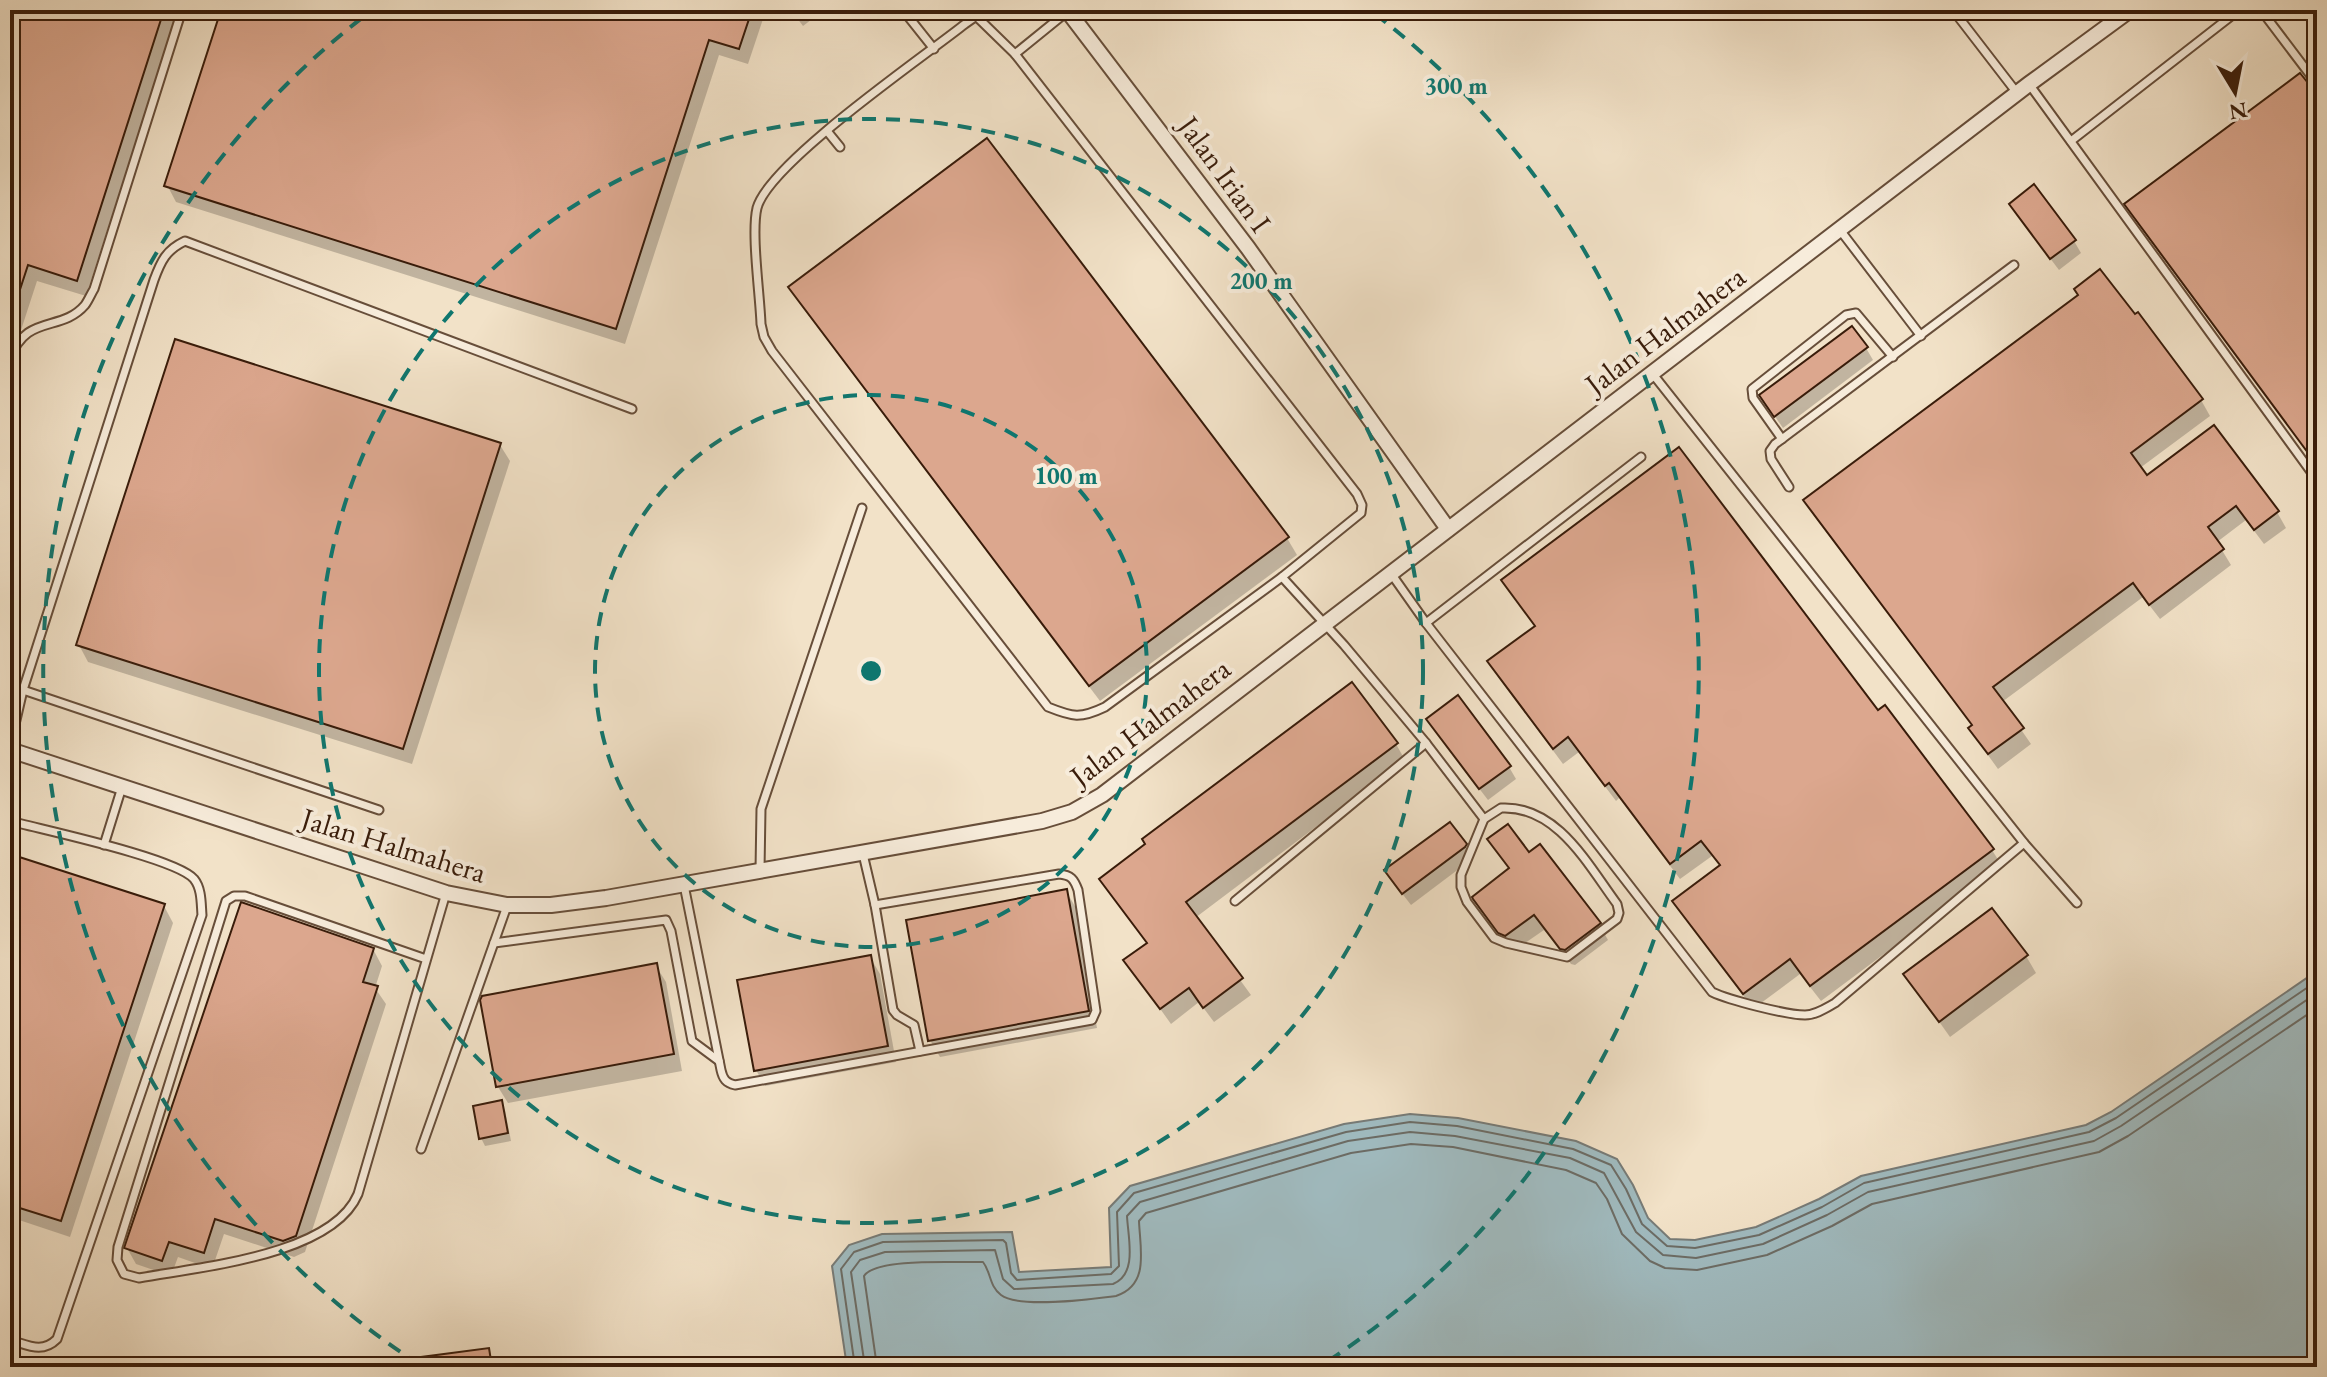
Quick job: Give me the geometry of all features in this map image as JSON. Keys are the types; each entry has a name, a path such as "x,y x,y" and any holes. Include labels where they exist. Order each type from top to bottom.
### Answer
{"street":[{"name":"Jalan Irian I","path":"1068,10 1248,248 1448,529"},
{"name":"Jalan Halmahera","path":"10,748 446,893 507,905 551,905 684,885 1000,830 1072,812 1112,788 2023,88 2130,10"}],"lane":[{"path":"10,359 21,337 36,328 71,316 84,306 94,289 182,10"},
{"path":"903,10 934,49"},
{"path":"976,16 1015,54 1357,494 1362,505 1361,513 1282,577 1105,707 1086,716 1069,716 1048,707 764,337 756,231 757,209 765,189 779,172 827,131 976,16 985,10"},
{"path":"1015,54 1068,10"},
{"path":"1953,10 2071,141 2317,480"},
{"path":"2071,141 2239,10"},
{"path":"2261,10 2317,84"},
{"path":"827,131 840,147"},
{"path":"1840,229 1921,336"},
{"path":"10,748 23,690 154,280 162,259 171,248 185,241 632,409"},
{"path":"1789,487 1771,459 1770,451 1782,439 2014,265"},
{"path":"1782,439 1753,398 1752,389 1846,315 1856,313 1893,357"},
{"path":"1652,373 2024,843 2077,903"},
{"path":"1426,623 1641,457"},
{"path":"760,871 761,809 862,508"},
{"path":"1390,572 1426,623 1712,992 1727,1000 1806,1015 1823,1010 2024,843"},
{"path":"1282,577 1426,743 1484,819"},
{"path":"23,690 379,810"},
{"path":"1235,901 1426,743"},
{"path":"104,845 122,787"},
{"path":"1501,808 1511,808 1522,810 1560,830 1617,904 1617,919 1567,957 1494,938 1467,902 1461,887 1461,875 1484,819 1501,808"},
{"path":"10,821 104,845 181,870 195,880 201,894 202,915 57,1339 50,1347 40,1349 10,1340"},
{"path":"863,854 893,1010 914,1025 920,1051"},
{"path":"684,885 723,1079 735,1085 1092,1020 1096,1011 1074,880 1059,874 875,905"},
{"path":"426,959 245,896 234,896 226,901 118,1247 117,1260 124,1274 139,1278 282,1251 349,1213 358,1194 446,893"},
{"path":"421,1149 507,905"},
{"path":"494,943 666,920 671,931 687,1030 692,1041 719,1061"}],"water":[{"path":"2317,971 2317,1357 2306,1367 847,1367 832,1266 849,1245 882,1234 1012,1232 1019,1272 1111,1267 1109,1208 1130,1186 1344,1124 1410,1114 1458,1118 1576,1141 1617,1159 1648,1218 1670,1239 1695,1240 1756,1227 1861,1176 2086,1125 2111,1112"}],"building":[{"path":"10,10 164,10 77,281 28,265 13,311 10,310"},
{"path":"221,10 752,10 739,49 709,40 616,329 164,186"},
{"path":"2300,73 2317,90 2317,465 2124,204"},
{"path":"987,138 1289,537 1089,686 788,287"},
{"path":"2034,184 2076,240 2050,259 2009,204"},
{"path":"2100,269 2135,314 2138,312 2203,399 2131,453 2147,475 2214,425 2279,511 2254,530 2236,506 2208,527 2224,549 2149,605 2133,583 1993,687 2024,728 1988,754 1968,728 1972,725 1803,500 2078,295 2074,289"},
{"path":"1852,326 1868,347 1774,417 1759,395"},
{"path":"175,339 501,443 403,749 76,645"},
{"path":"1679,447 1878,710 1885,705 1994,849 1810,986 1790,959 1743,994 1672,901 1720,865 1701,841 1670,864 1609,783 1605,786 1568,737 1553,749 1487,661 1535,626 1501,580"},
{"path":"1352,682 1398,743 1186,902 1243,978 1203,1008 1189,988 1160,1009 1123,960 1147,943 1099,879 1145,844 1142,839"},
{"path":"1458,695 1511,766 1479,789 1426,719"},
{"path":"1450,822 1467,844 1465,847 1402,894 1384,870"},
{"path":"1508,824 1529,852 1540,844 1601,923 1565,950 1560,949 1534,915 1505,936 1498,933 1472,897 1509,868 1487,839"},
{"path":"10,854 165,904 61,1221 10,1205"},
{"path":"1067,889 1089,1011 928,1041 906,920"},
{"path":"241,902 374,948 363,982 378,986 296,1236 283,1241 215,1219 204,1253 169,1242 162,1261 124,1248"},
{"path":"1992,908 2028,955 1939,1022 1903,974"},
{"path":"871,955 888,1046 754,1071 737,980"},
{"path":"657,963 674,1054 496,1087 480,1000 482,996"},
{"path":"502,1100 508,1133 479,1139 473,1106"},
{"path":"489,1348 492,1367 414,1367 414,1358"}]}
